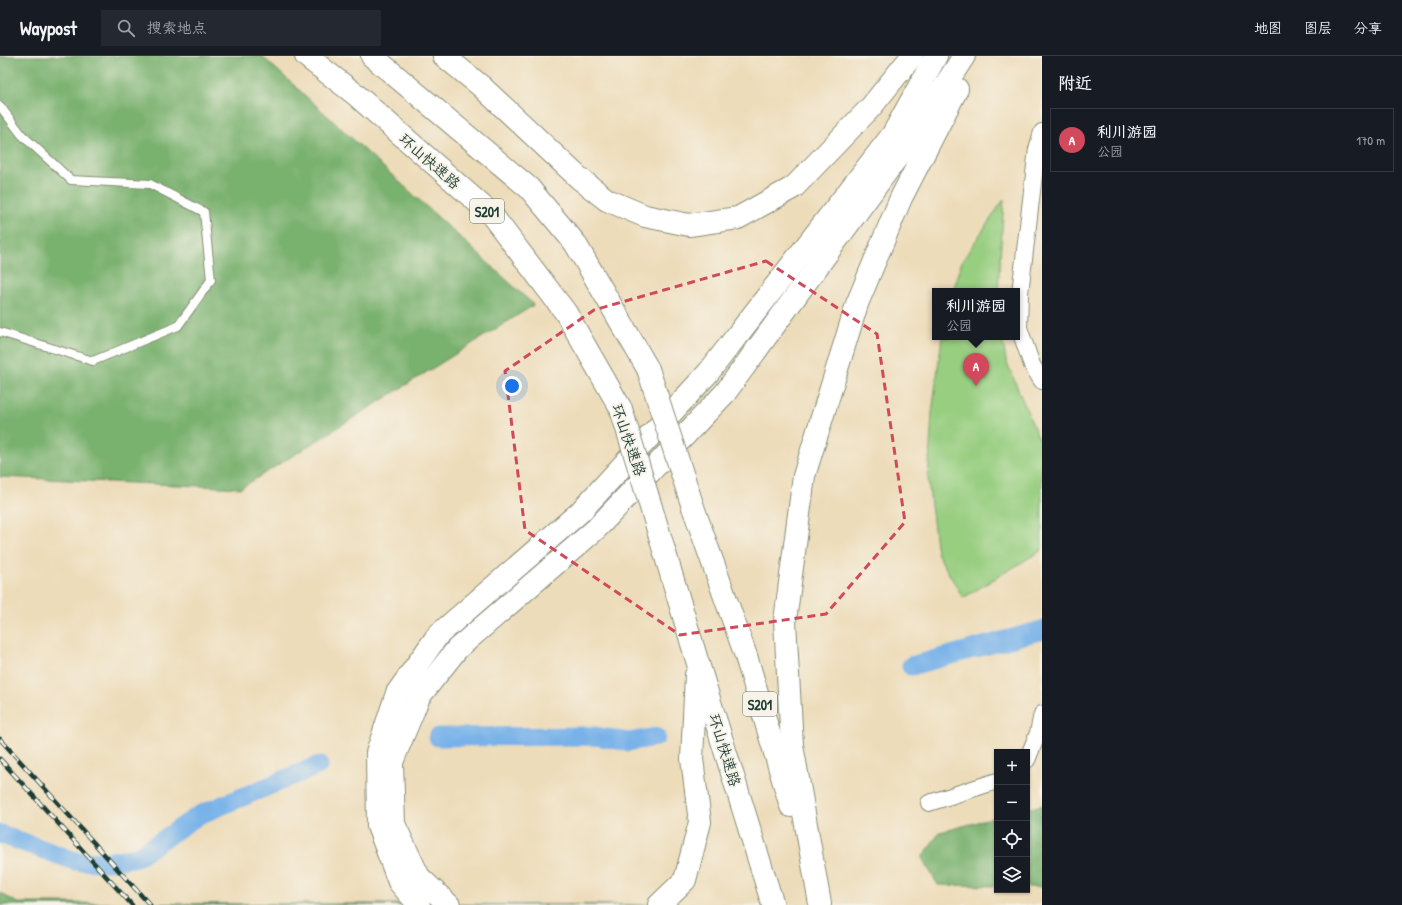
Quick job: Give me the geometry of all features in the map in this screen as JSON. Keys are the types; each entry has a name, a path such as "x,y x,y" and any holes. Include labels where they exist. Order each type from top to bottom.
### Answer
{"highway":[{"name":"环山快速路","path":"306,56 355,94 491,214 566,313 621,408 773,905"},
{"name":"S201","path":"372,56 529,188 575,243 648,369 693,507 746,656 820,904"},
{"path":"444,56 482,87 579,178 607,200 645,216 689,225 738,218 794,187 871,107 912,56"},
{"path":"419,905 399,882 378,826 377,753 397,693 438,635 580,512 708,373 893,134 936,56"},
{"path":"449,905 419,877 394,824 392,762 419,697 457,649 596,529 725,394 909,140 964,56"},
{"path":"820,904 792,746 785,621 804,476 857,304 901,198 975,56"},
{"path":"660,905 685,880 700,822 692,759 696,657"}],"street":[{"path":"1020,294 1037,149 1042,132"},
{"path":"1020,331 1032,365 1042,381"},
{"path":"1030,753 1038,733 1042,714"},
{"path":"929,803 994,782"}],"lane":[{"path":"0,106 22,135 71,180 150,184 204,212 211,280 178,326 93,362 0,332"}],"highlighted area":[{"path":"766,261 877,334 905,522 826,614 680,635 525,530 505,371 594,310"}],"green space":[{"path":"0,56 262,56 534,305 241,488 0,477"},
{"path":"1004,199 998,288 954,288 962,261"},
{"path":"942,340 1003,340 1006,360 1042,444 1042,550 963,598 937,553 928,480 932,413"},
{"path":"1042,805 1042,887 1030,887 1030,808"},
{"path":"994,818 994,886 938,885 922,858 940,832"},
{"path":"0,893 18,903 694,905 0,905"}],"waterway":[{"path":"911,666 1042,630"},
{"path":"438,737 596,736 628,742 656,737"},
{"path":"0,834 75,861 106,862 137,857 199,815 319,765"}],"railway":[{"path":"0,739 150,905"},
{"path":"0,759 132,905"}],"place":[{"name":"利川游园","path":"976,386"}]}
